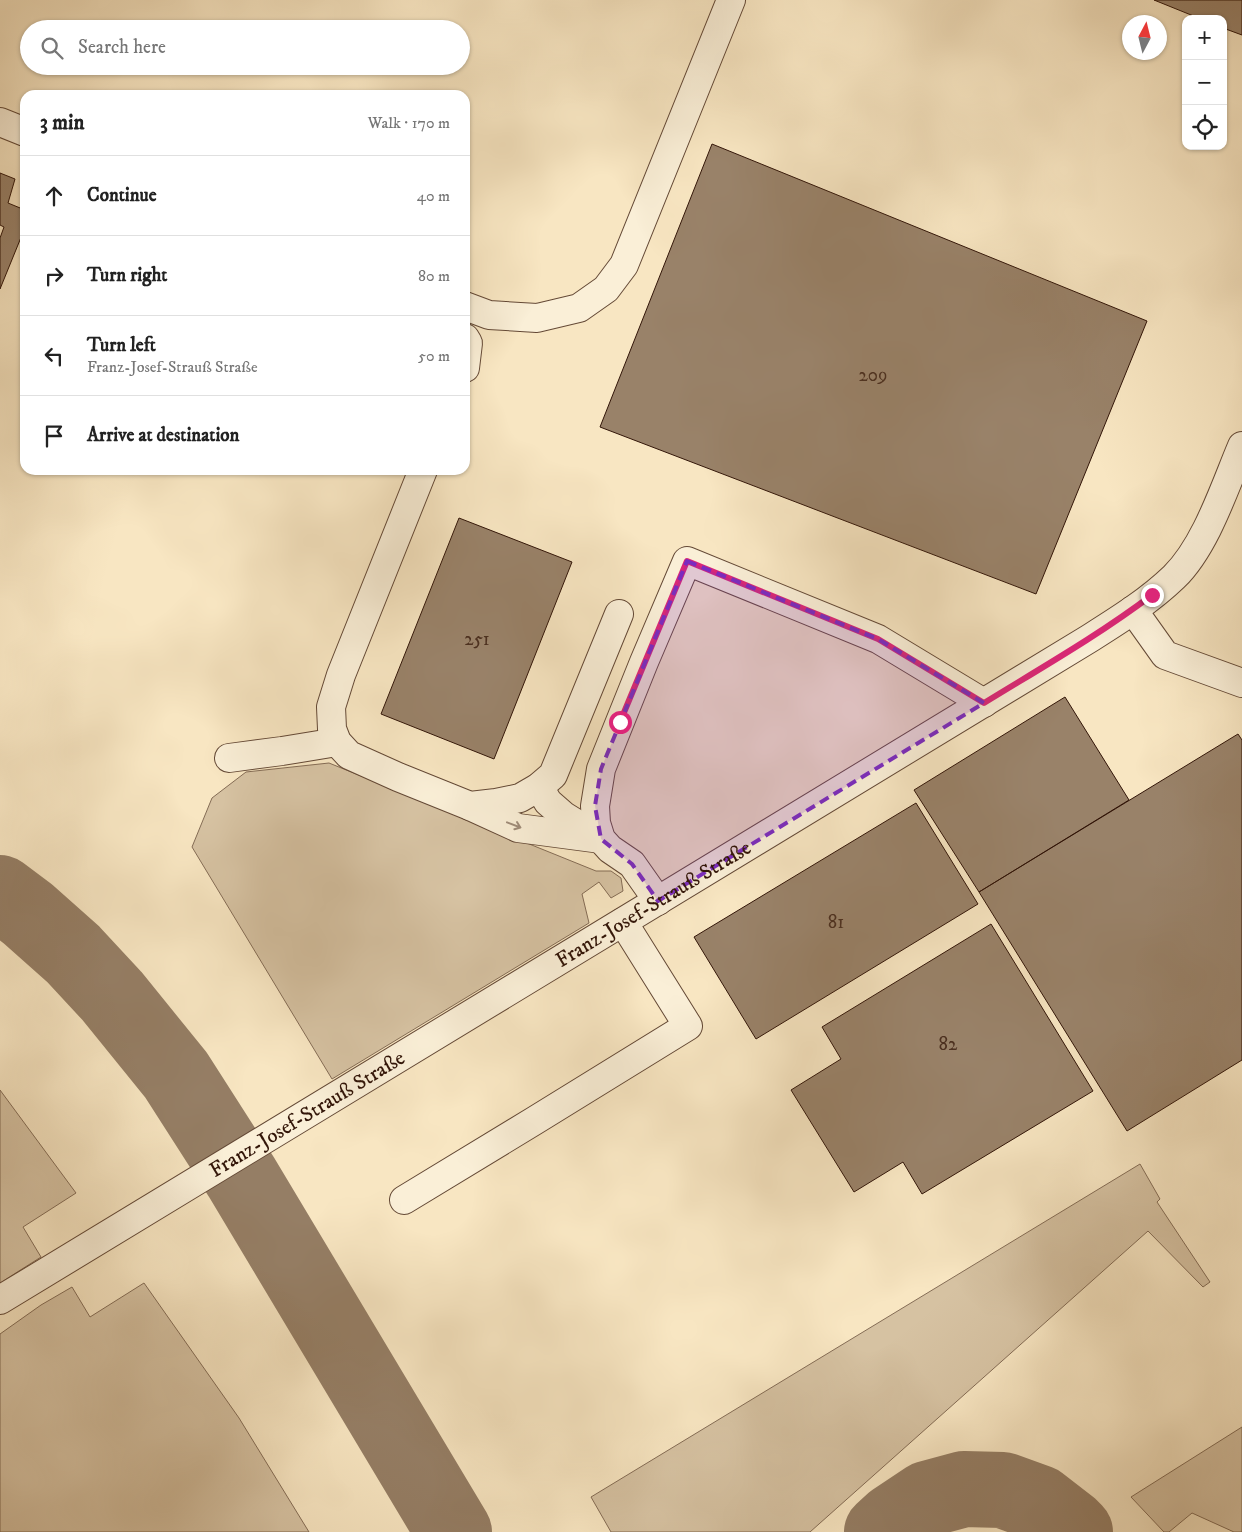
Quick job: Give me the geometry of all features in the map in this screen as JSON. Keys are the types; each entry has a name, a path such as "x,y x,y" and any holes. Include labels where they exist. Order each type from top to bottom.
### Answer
{"street":[{"path":"470,308 489,316 537,318 579,308 606,289 624,265 731,0"},
{"path":"0,122 20,130"},
{"name":"Franz-Josef-Strauß Straße","path":"0,1300 984,703 1133,610 1175,576 1202,538 1242,446"},
{"path":"421,475 330,707 332,729 337,742 350,755 518,828 601,839"},
{"path":"601,839 596,823 595,806 601,769 687,561 878,639 984,703"},
{"path":"1133,610 1165,654 1242,683"},
{"path":"470,806 520,798 539,787 553,775 619,614"},
{"path":"229,758 337,742"},
{"path":"539,787 548,802 564,816 601,839 610,849 632,864 658,900"},
{"path":"404,1200 688,1026 623,922"}],"highlighted area":[{"path":"687,561 878,639 984,703 658,901 632,864 601,839 595,806 601,769"}],"shaded area":[{"path":"329,763 596,871 611,871 621,878 623,891 611,898 599,882 582,894 589,923 332,1079 192,847 212,798 246,772"},
{"path":"0,1090 76,1193 23,1227 41,1257 0,1283"},
{"path":"1140,1164 1160,1199 1157,1202 1210,1282 1203,1287 1148,1231 810,1532 611,1532 591,1497"},
{"path":"144,1283 239,1418 309,1532 0,1532 0,1334 41,1305 72,1287 90,1317"},
{"path":"1242,1427 1242,1532 1234,1532 1192,1513 1169,1532 1164,1532 1131,1497"}],"building":[{"path":"1154,0 1242,0 1242,35 1227,29 1227,15 1191,15"},
{"path":"712,144 1147,321 1036,594 600,427"},
{"path":"0,173 15,179 8,203 20,208 20,240 0,289 0,238 4,227 0,225"},
{"path":"459,518 572,562 494,759 381,714"},
{"path":"1065,697 1129,800 979,892 914,790"},
{"path":"1238,734 1242,740 1242,1060 1127,1131 979,892"},
{"path":"916,803 978,904 756,1039 694,937"},
{"path":"991,924 1093,1091 922,1194 903,1162 854,1192 791,1090 841,1059 822,1027"}],"taxiway":[{"path":"0,893 28,914 73,954 112,996 176,1075 242,1178 454,1532"},
{"path":"882,1532 894,1521 927,1499 964,1489 1003,1490 1039,1503 1075,1532"}],"route":[{"path":"620,722 687,561 878,639 984,703 1126,615 1152,595"}]}
